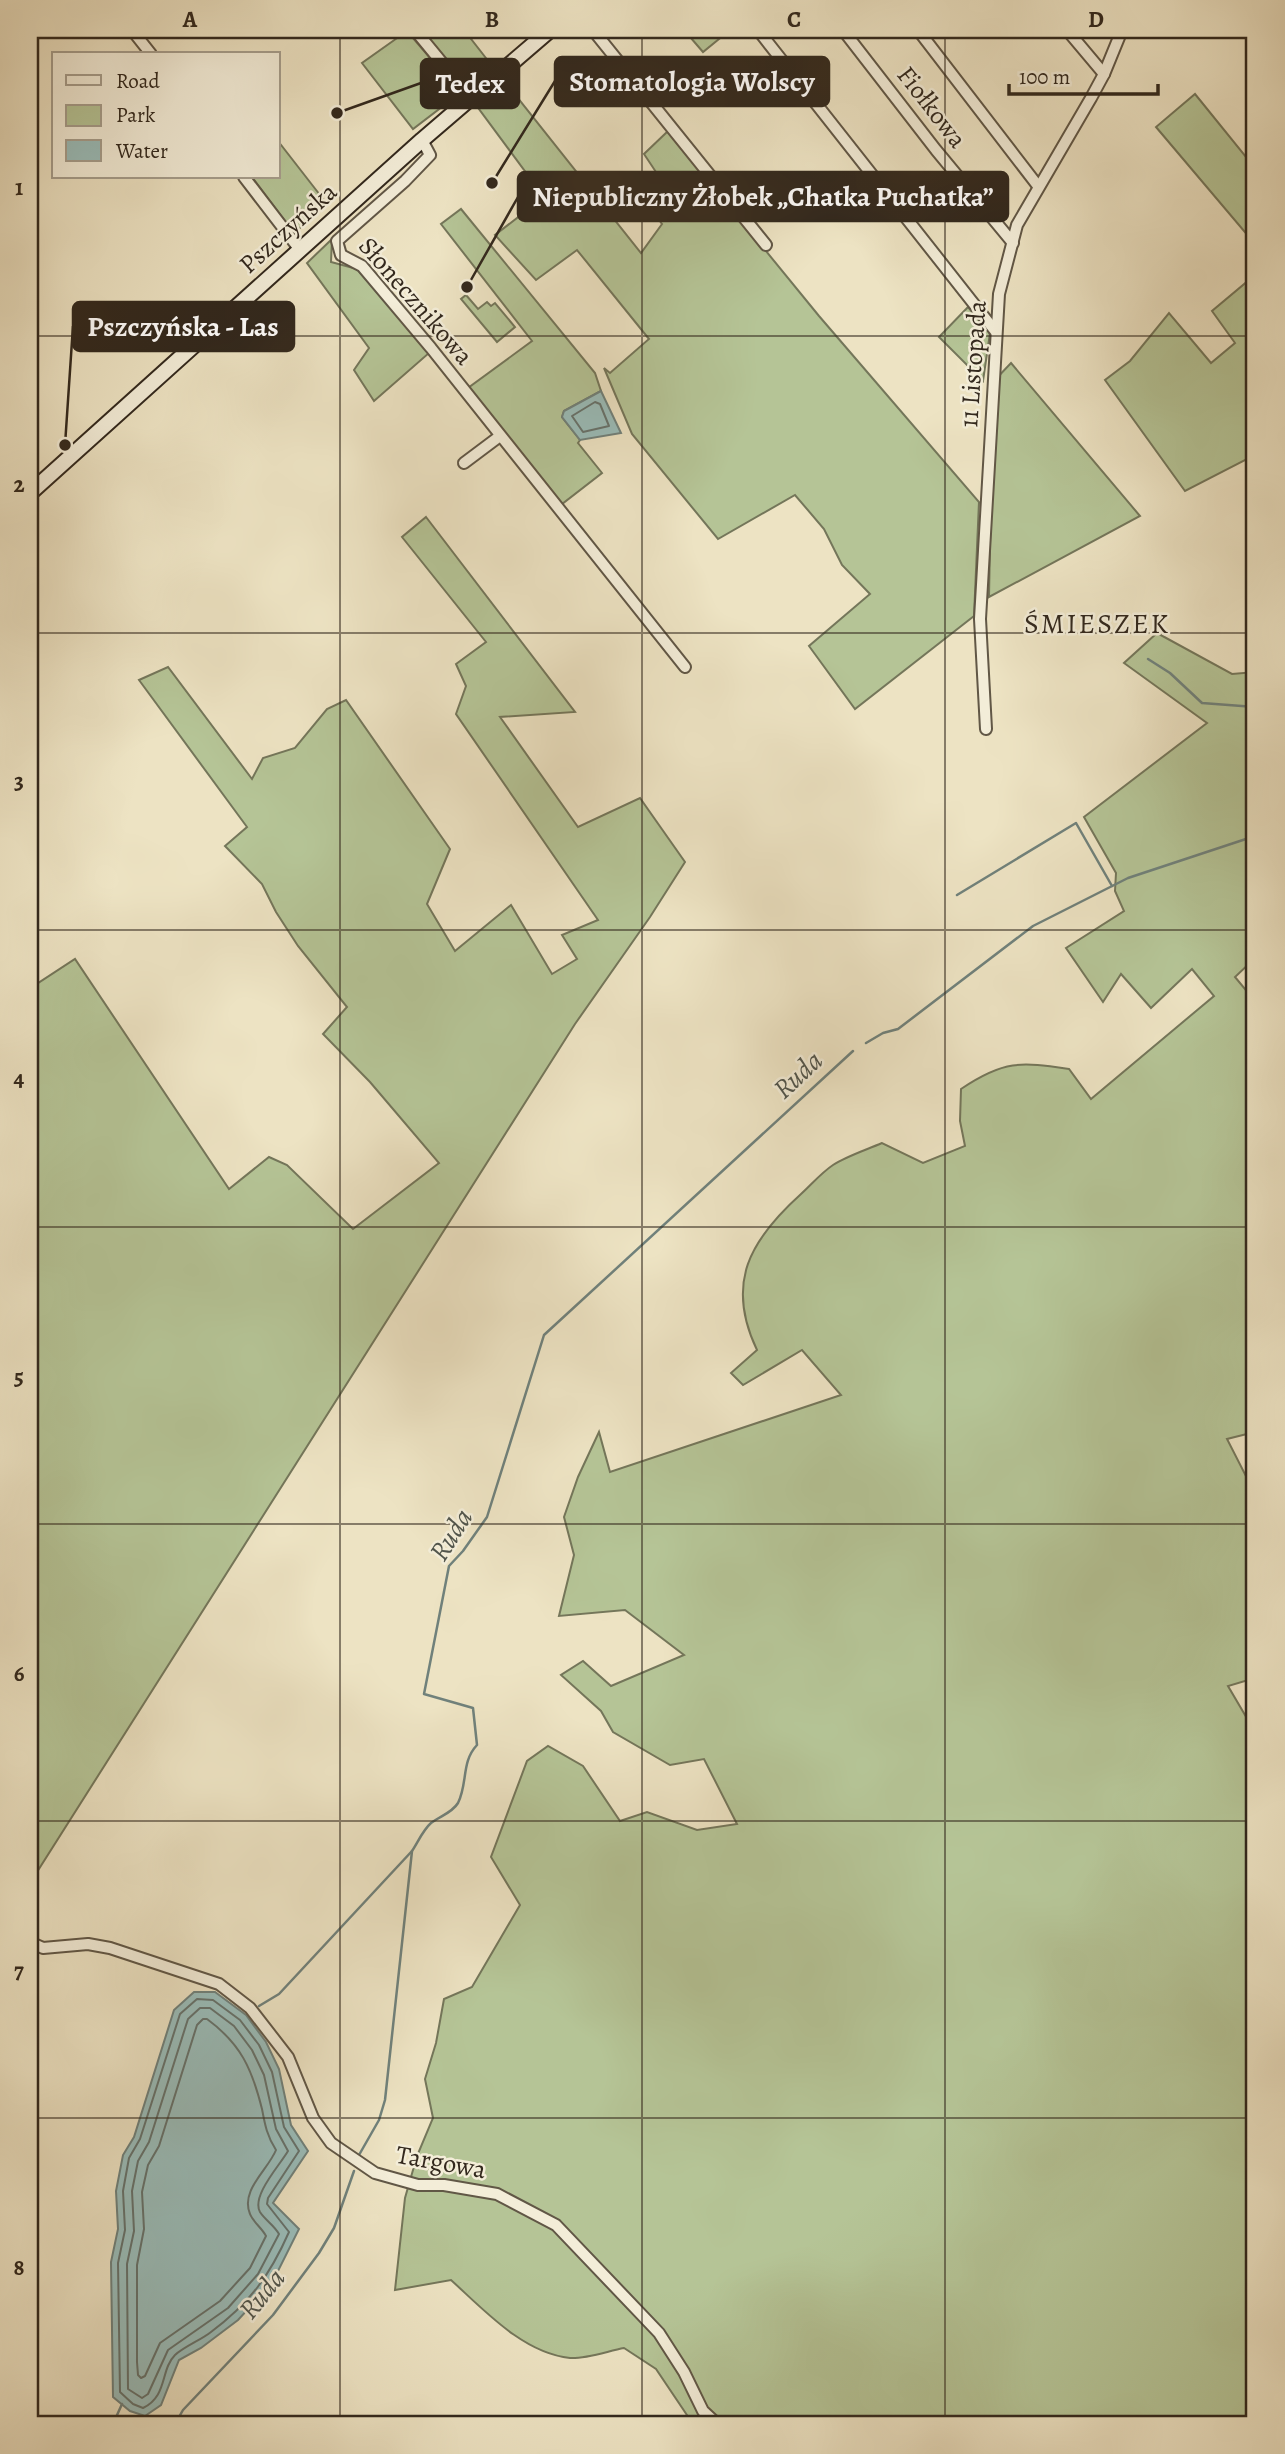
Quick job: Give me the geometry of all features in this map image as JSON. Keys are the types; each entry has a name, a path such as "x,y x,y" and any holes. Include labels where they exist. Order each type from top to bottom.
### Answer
{"main road":[{"name":"Pszczyńska","path":"30,493 422,140 550,30"}],"street":[{"path":"132,30 149,52"},
{"path":"415,30 471,98"},
{"path":"593,30 765,245"},
{"path":"758,30 996,332"},
{"name":"Fiołkowa","path":"843,30 936,150 1013,243"},
{"path":"918,30 1038,186"},
{"path":"1068,30 1104,74"},
{"name":"11 Listopada","path":"986,729 980,619 999,294 1017,225 1104,74 1122,30"},
{"name":"Słonecznikowa","path":"422,140 430,155 405,181 337,241 341,255 362,266 432,348 685,667"},
{"path":"245,178 300,250"},
{"path":"464,463 500,436"},
{"name":"Targowa","path":"30,1942 43,1948 88,1944 110,1948 219,1984 250,2008 288,2057 313,2118 331,2143 374,2173 418,2185 444,2185 496,2194 555,2225 659,2333 684,2372 703,2411 717,2424"}],"green space":[{"path":"419,30 464,30 489,62 482,73 465,86"},
{"path":"684,30 730,30 703,52"},
{"path":"407,31 460,93 413,129 362,63"},
{"path":"506,83 641,253 662,224 637,190 656,172 644,154 668,131 819,316 979,502 974,616 855,709 809,646 870,594 842,565 824,529 795,495 718,539 632,434 604,368 610,373 649,339 577,250 536,280 495,235 544,197 479,109"},
{"path":"1195,94 1255,168 1255,244 1156,127"},
{"path":"280,144 327,204 294,233 253,178 280,178"},
{"path":"461,209 595,373 601,391 564,411 562,417 602,473 562,504 468,388 532,341 441,224"},
{"path":"332,239 331,262 357,269 429,353 374,401 354,370 369,348 307,263"},
{"path":"1255,275 1255,455 1185,491 1105,380 1130,361 1169,313 1211,363 1235,343 1212,311"},
{"path":"466,295 478,309 487,302 491,306 495,303 515,327 497,342 461,299"},
{"path":"968,307 990,333 983,381 939,337"},
{"path":"1011,363 1140,516 989,597 993,382"},
{"path":"426,517 575,712 500,717 578,827 640,798 685,862 575,1024 30,1883 30,971 38,983 75,959 229,1189 269,1157 287,1165 353,1229 439,1163 370,1082 323,1034 347,1007 298,946 262,884 225,846 247,827 139,680 168,667 252,779 263,758 295,748 327,709 346,700 450,849 427,904 455,951 511,905 552,974 577,959 562,935 598,920 456,714 466,686 456,664 486,642 402,537"},
{"path":"1157,633 1232,674 1255,672 1255,958 1235,977 1255,1001 1255,1432 1227,1439 1251,1486 1255,1486 1255,1678 1228,1686 1255,1732 1255,2424 693,2424 656,2369 624,2348 570,2358 536,2348 491,2317 451,2280 395,2290 405,2198 417,2156 433,2118 425,2079 436,2043 444,1999 472,1987 520,1905 491,1857 527,1761 548,1746 583,1766 620,1821 647,1812 697,1830 737,1824 704,1759 670,1765 613,1732 601,1711 561,1675 583,1661 611,1686 684,1655 625,1610 559,1616 574,1555 564,1517 578,1477 599,1432 610,1472 841,1395 802,1350 743,1385 731,1373 757,1350 743,1304 743,1283 756,1246 783,1211 820,1175 844,1159 882,1143 923,1163 965,1146 960,1121 961,1089 1001,1068 1038,1065 1069,1069 1091,1099 1214,996 1192,969 1151,1008 1121,974 1103,1002 1066,948 1124,911 1115,891 1116,873 1084,817 1207,723 1124,663"}],"water":[{"path":"601,391 621,433 580,440 562,417 564,411"},
{"path":"194,1992 215,1992 246,2015 266,2042 279,2069 291,2125 308,2151 273,2203 299,2229 272,2283 238,2320 201,2348 179,2360 161,2405 145,2416 130,2411 113,2397 111,2262 118,2229 116,2191 123,2155 134,2137 174,2010"}],"waterway":[{"path":"1148,659 1170,673 1202,703 1255,707"},
{"path":"957,895 1076,823 1112,886"},
{"name":"Ruda","path":"866,1043 883,1033 898,1029 1033,926 1128,878 1255,836"},
{"name":"Ruda","path":"359,2155 379,2120 385,2100 412,1851 428,1826 458,1803 469,1758 477,1745 473,1708 424,1694 449,1566 487,1517 544,1335 853,1051"},
{"path":"259,2006 279,1994 412,1851"},
{"name":"Ruda","path":"175,2424 183,2410 273,2315 319,2253 334,2228 354,2171"},
{"path":"113,2424 122,2404"}],"place":[{"name":"Tedex","path":"337,113"},
{"name":"Stomatologia Wolscy","path":"492,183"},
{"name":"Niepubliczny Żłobek „Chatka Puchatka”","path":"467,287"},
{"name":"Pszczyńska - Las","path":"65,445"}],"district":[{"name":"ŚMIESZEK","path":"1097,624"}]}
